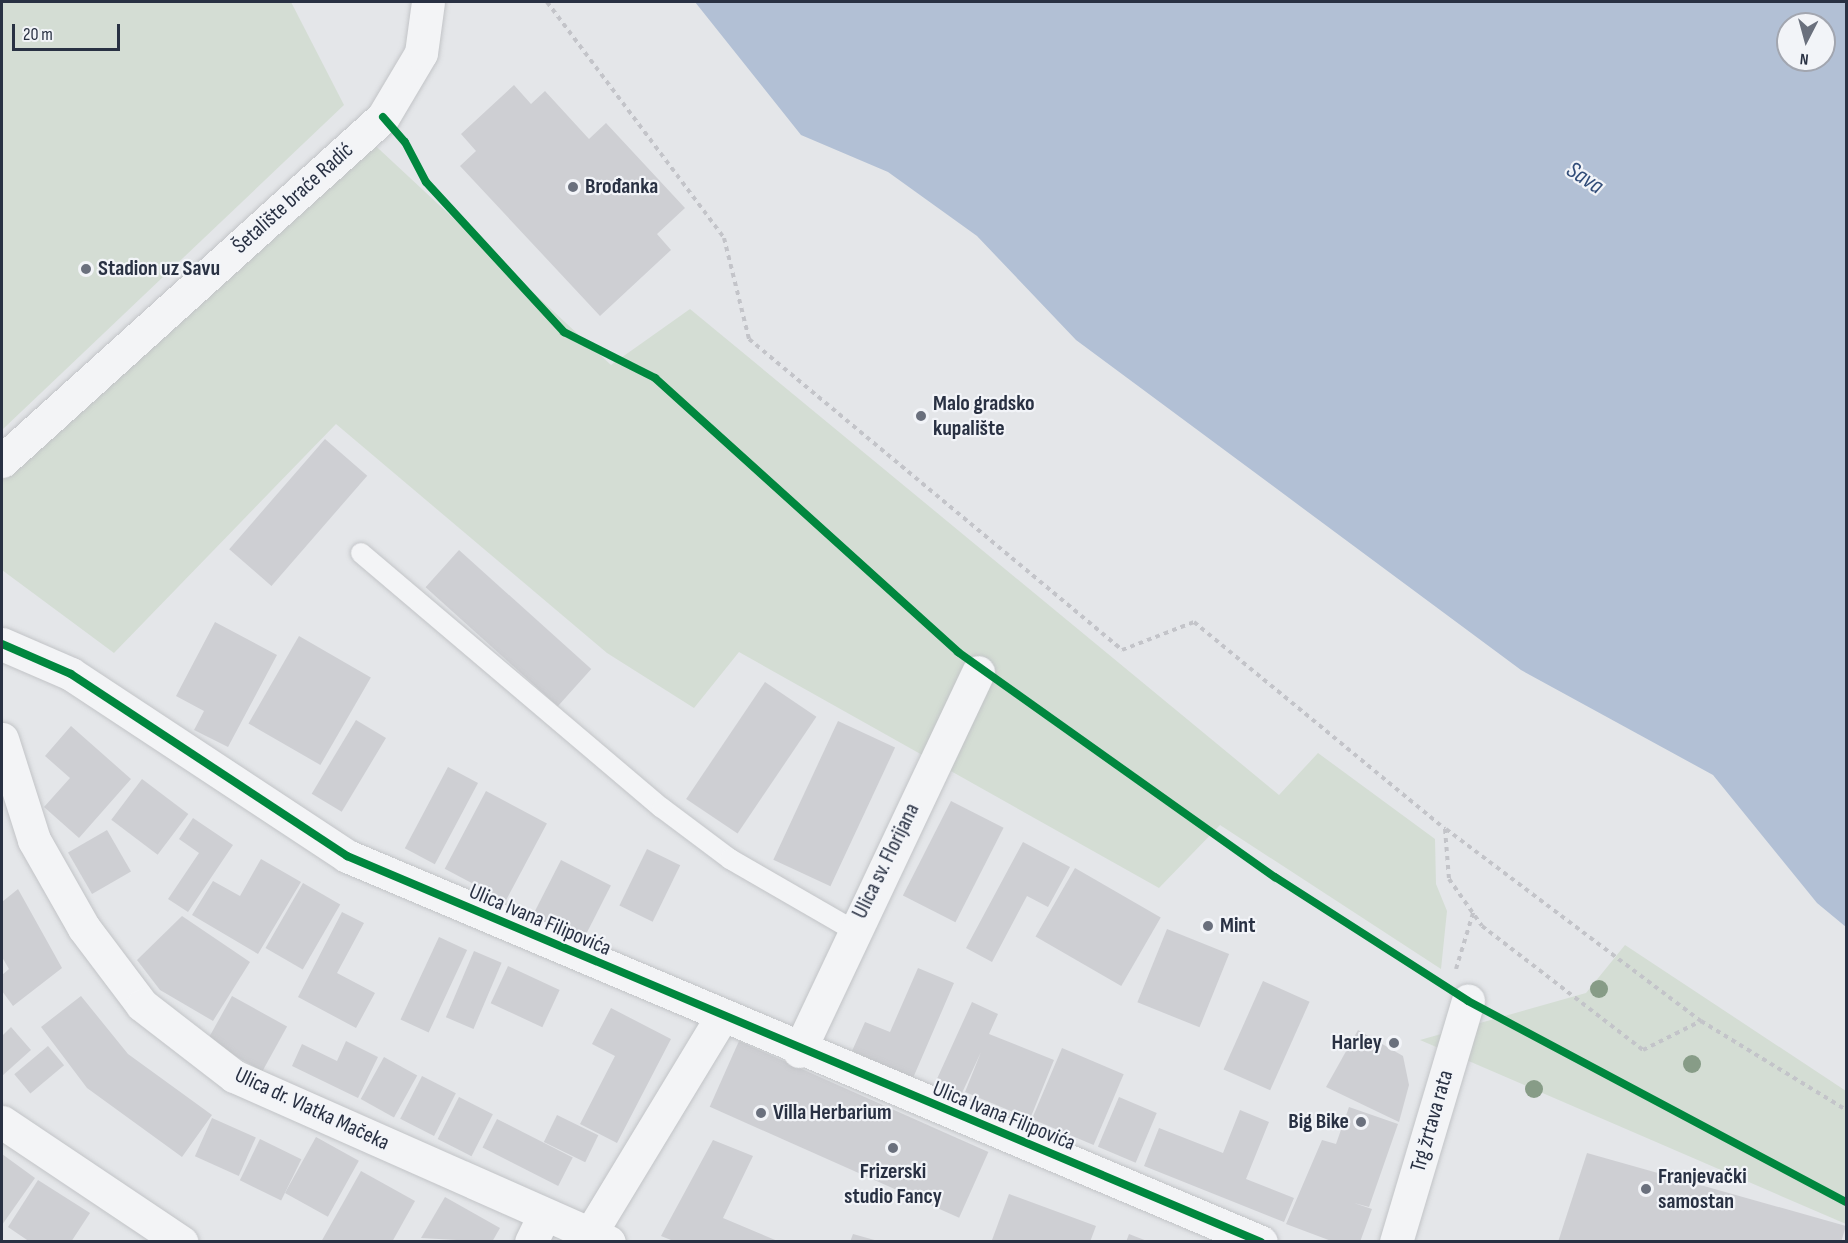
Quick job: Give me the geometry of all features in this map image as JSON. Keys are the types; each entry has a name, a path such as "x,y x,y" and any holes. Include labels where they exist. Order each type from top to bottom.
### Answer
{"street":[{"name":"Šetalište braće Radić","path":"2,461 383,117 421,53 428,2"},
{"name":"Ulica Ivana Filipovića","path":"2,644 71,674 347,856 799,1051 1262,1242"},
{"name":"Ulica sv. Florijana","path":"799,1051 853,930 978,672"},
{"name":"Ulica dr. Vlatka Mačeka","path":"2,739 34,840 84,928 142,1005 234,1076 538,1228 599,1238"},
{"name":"Trg žrtava rata","path":"1396,1242 1459,995"},
{"path":"599,1238 721,1018"},
{"path":"2,1122 181,1242"}],"lane":[{"path":"361,553 662,808 730,859 853,930"}],"path":[{"path":"547,2 724,238 749,339 1122,650 1194,622 1445,829 1701,1022 1846,1110"},
{"path":"1445,829 1449,879 1482,926 1643,1050 1701,1022"},
{"path":"1459,995 1473,913"}],"shaded area":[{"name":"Stadion uz Savu","path":"2,2 291,2 344,105 2,430"},
{"path":"365,136 611,365 690,309 1279,795 1318,753 1435,839 1436,884 1447,911 1441,969 1220,825 1159,888 739,652 694,708 607,653 336,424 114,653 2,570 2,478"},
{"path":"1625,945 1846,1091 1846,1224 1420,1040 1586,993"}],"water":[{"name":"Sava","path":"695,2 1846,2 1846,927 1817,903 1713,775 1521,670 1076,340 977,236 888,172 801,135"}],"building":[{"name":"Brođanka","path":"514,85 531,104 545,91 589,139 606,123 685,208 657,234 671,250 600,316 460,166 476,151 461,134"},
{"path":"325,439 367,476 271,586 229,549"},
{"path":"459,550 591,669 558,706 426,587"},
{"path":"215,622 277,655 228,747 194,730 204,711 176,696"},
{"path":"299,636 371,678 320,765 248,723"},
{"path":"765,682 816,717 738,834 686,799"},
{"path":"356,720 386,738 342,812 312,794"},
{"path":"838,721 895,748 830,886 773,860"},
{"path":"71,726 131,779 79,838 44,807 70,778 45,756"},
{"path":"448,767 478,783 435,864 405,848"},
{"path":"142,779 188,814 158,855 111,820"},
{"path":"486,791 547,823 506,901 445,869"},
{"path":"951,801 1004,828 955,922 903,895"},
{"path":"193,818 233,845 188,912 168,899 199,853 179,839"},
{"path":"107,830 131,872 92,894 68,852"},
{"path":"1023,842 1070,867 1048,907 1027,896 992,962 966,948"},
{"path":"647,849 680,865 653,922 619,906"},
{"path":"261,859 301,882 258,954 192,915 213,881 240,896"},
{"path":"561,860 611,885 582,942 532,917"},
{"path":"1075,868 1161,918 1121,986 1036,936"},
{"path":"303,883 340,904 303,969 266,948"},
{"path":"18,889 62,968 13,1006 2,991 2,975 9,969 2,957 2,902"},
{"path":"342,912 364,923 337,973 375,993 356,1028 298,997"},
{"path":"182,916 250,962 213,1021 160,990 137,960"},
{"path":"1167,929 1229,954 1200,1027 1137,1002"},
{"path":"439,937 467,950 429,1033 401,1019"},
{"path":"474,951 502,963 473,1029 446,1017"},
{"path":"508,966 560,990 542,1027 491,1003"},
{"path":"918,968 954,983 913,1078 852,1051 865,1022 890,1032"},
{"path":"1263,981 1310,1002 1270,1090 1224,1070"},
{"path":"81,996 128,1054 212,1115 182,1157 87,1088 41,1027"},
{"path":"232,996 287,1027 262,1071 207,1041"},
{"path":"972,1002 998,1014 989,1034 1054,1060 1030,1119 965,1092 981,1052 962,1093 936,1081"},
{"path":"611,1008 671,1039 617,1143 580,1124 615,1056 592,1044"},
{"path":"11,1027 31,1050 2,1076 2,1036"},
{"path":"1358,1030 1403,1056 1409,1085 1399,1122 1326,1087"},
{"path":"346,1041 378,1057 358,1098 292,1066 302,1044 337,1061"},
{"path":"739,1041 988,1152 959,1218 710,1107"},
{"path":"48,1046 64,1065 30,1093 14,1074"},
{"path":"1062,1048 1124,1074 1094,1145 1032,1119"},
{"path":"384,1057 417,1075 394,1117 361,1099"},
{"path":"422,1076 456,1093 434,1136 400,1119"},
{"path":"459,1097 493,1114 472,1156 438,1139"},
{"path":"1119,1097 1157,1113 1136,1163 1098,1147"},
{"path":"1349,1107 1398,1124 1369,1207 1354,1203 1372,1209 1360,1242 1334,1242 1286,1224 1322,1140 1336,1144"},
{"path":"1240,1110 1269,1122 1246,1179 1294,1198 1284,1222 1144,1166 1159,1128 1223,1153"},
{"path":"557,1115 598,1135 585,1162 544,1142"},
{"path":"212,1118 256,1138 239,1176 195,1156"},
{"path":"497,1119 573,1158 558,1186 482,1148"},
{"path":"316,1137 359,1161 328,1217 285,1193"},
{"path":"260,1139 301,1159 281,1201 240,1180"},
{"path":"713,1140 753,1156 723,1218 780,1242 676,1242 661,1236"},
{"name":"Franjevački samostan","path":"1587,1153 1846,1226 1841,1242 1558,1242"},
{"path":"2,1154 35,1178 2,1225"},
{"path":"361,1171 415,1201 392,1242 321,1242"},
{"path":"38,1180 90,1213 71,1242 30,1242 8,1227"},
{"path":"1009,1194 1096,1226 1090,1242 992,1240"},
{"path":"445,1197 500,1228 492,1242 421,1238"},
{"path":"853,1234 878,1241 878,1242 850,1242"},
{"path":"1129,1234 1147,1241 1147,1242 1126,1242"}],"cycle path":[{"path":"383,117 405,142 426,182 564,332 655,378 958,652 1275,877 1468,1001 1846,1202"},
{"path":"2,644 71,674 347,856 1261,1242"}],"place":[{"name":"Brođanka","path":"573,187"},
{"name":"Stadion uz Savu","path":"86,269"},
{"name":"Malo gradsko kupalište","path":"921,416"},
{"name":"Mint","path":"1208,926"},
{"name":"Harley","path":"1394,1043"},
{"name":"Villa Herbarium","path":"761,1113"},
{"name":"Big Bike","path":"1361,1122"},
{"name":"Frizerski studio Fancy","path":"893,1148"},
{"name":"Franjevački samostan","path":"1646,1189"}]}
